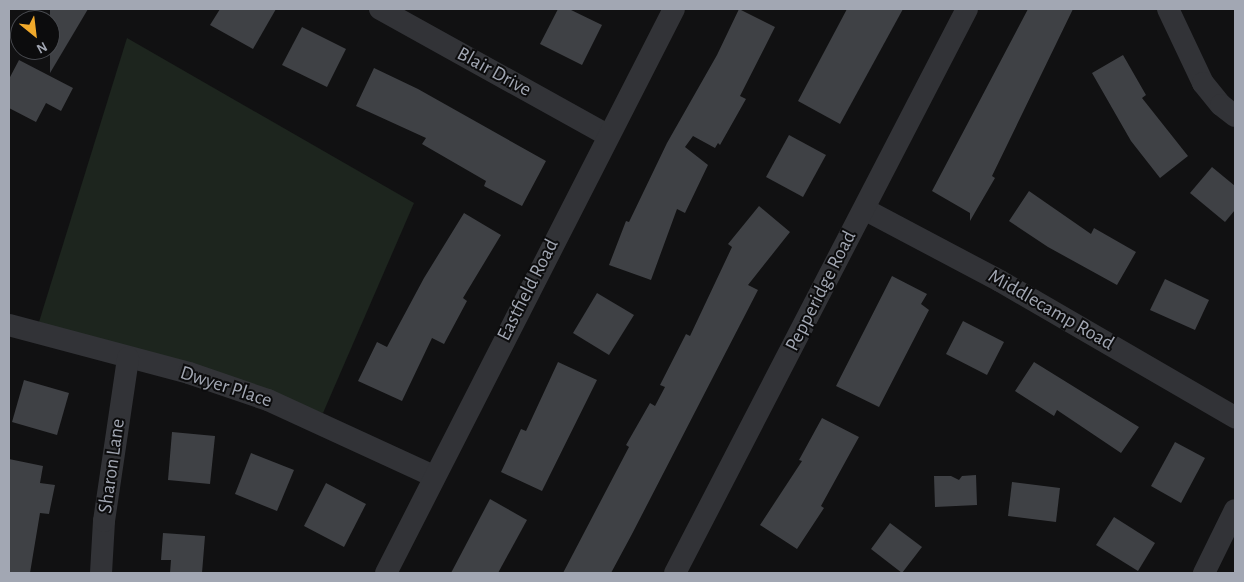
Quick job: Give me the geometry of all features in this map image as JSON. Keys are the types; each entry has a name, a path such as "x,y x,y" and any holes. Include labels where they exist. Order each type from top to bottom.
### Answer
{"street":[{"name":"Blair Drive","path":"380,9 607,135"},
{"name":"Eastfield Road","path":"386,573 433,476 607,135 674,9"},
{"name":"Pepperidge Road","path":"675,573 967,9"},
{"path":"1168,9 1183,47 1203,83 1221,105 1235,116"},
{"name":"Middlecamp Road","path":"864,209 1000,281 1235,417"},
{"name":"Dwyer Place","path":"9,325 189,373 268,400 433,476"},
{"name":"Sharon Lane","path":"101,573 104,521 128,358"},
{"path":"1204,573 1235,510"}],"shaded area":[{"path":"127,38 414,203 323,413 39,322"}],"building":[{"path":"88,9 60,56 60,10 50,10"},
{"path":"220,9 276,9 253,49 210,25"},
{"path":"558,9 569,9 602,25 582,65 540,44"},
{"path":"739,9 775,27 740,96 746,99 720,145 718,143 715,148 693,136 685,147 708,165 685,213 677,209 651,280 609,265 626,221 629,222 667,143 717,55"},
{"path":"847,9 903,9 840,124 798,101"},
{"path":"1028,9 1073,9 992,176 995,178 970,221 970,213 932,191"},
{"path":"302,27 346,49 327,87 282,65"},
{"path":"1123,55 1146,95 1142,98 1188,156 1160,178 1131,141 1092,73"},
{"path":"19,60 73,88 61,111 46,103 36,122 9,108 9,79"},
{"path":"50,60 58,60 50,73"},
{"path":"374,68 418,89 546,161 522,206 484,186 486,181 422,144 426,138 356,106"},
{"path":"789,135 826,155 803,197 766,177"},
{"path":"1212,167 1235,186 1235,210 1225,222 1190,193"},
{"path":"1029,191 1091,234 1094,228 1136,252 1117,285 1048,247 1009,221"},
{"path":"759,206 790,232 748,285 758,290 632,534 611,573 563,573 629,447 626,445 650,403 655,406 665,387 660,385 686,334 690,336 732,247 728,244"},
{"path":"464,213 501,235 463,298 467,301 444,344 432,338 402,401 358,381 377,342 387,347 424,278"},
{"path":"892,276 927,294 921,304 929,310 879,407 836,386"},
{"path":"1165,279 1209,300 1195,330 1150,310"},
{"path":"597,293 634,315 609,355 573,333"},
{"path":"963,321 1004,342 987,375 946,354"},
{"path":"558,362 597,380 542,491 501,472 521,429 526,431"},
{"path":"1034,362 1139,427 1121,453 1057,410 1054,416 1015,391"},
{"path":"24,380 69,393 57,435 12,422"},
{"path":"822,418 859,437 821,506 824,508 797,549 760,525 802,461 799,460"},
{"path":"172,432 215,436 210,484 168,480"},
{"path":"1175,442 1205,458 1181,503 1151,486"},
{"path":"251,453 294,470 277,511 235,494"},
{"path":"9,459 43,466 40,483 55,485 49,514 40,513 30,573 9,573"},
{"path":"976,475 977,505 935,507 934,476 951,476 959,480 962,476"},
{"path":"1012,482 1060,488 1056,522 1008,516"},
{"path":"326,483 366,504 344,547 304,526"},
{"path":"490,499 527,520 498,573 451,573"},
{"path":"1114,517 1155,543 1138,571 1096,545"},
{"path":"890,523 922,547 902,573 871,549"},
{"path":"163,533 205,536 202,573 170,573 171,560 161,560"}]}
